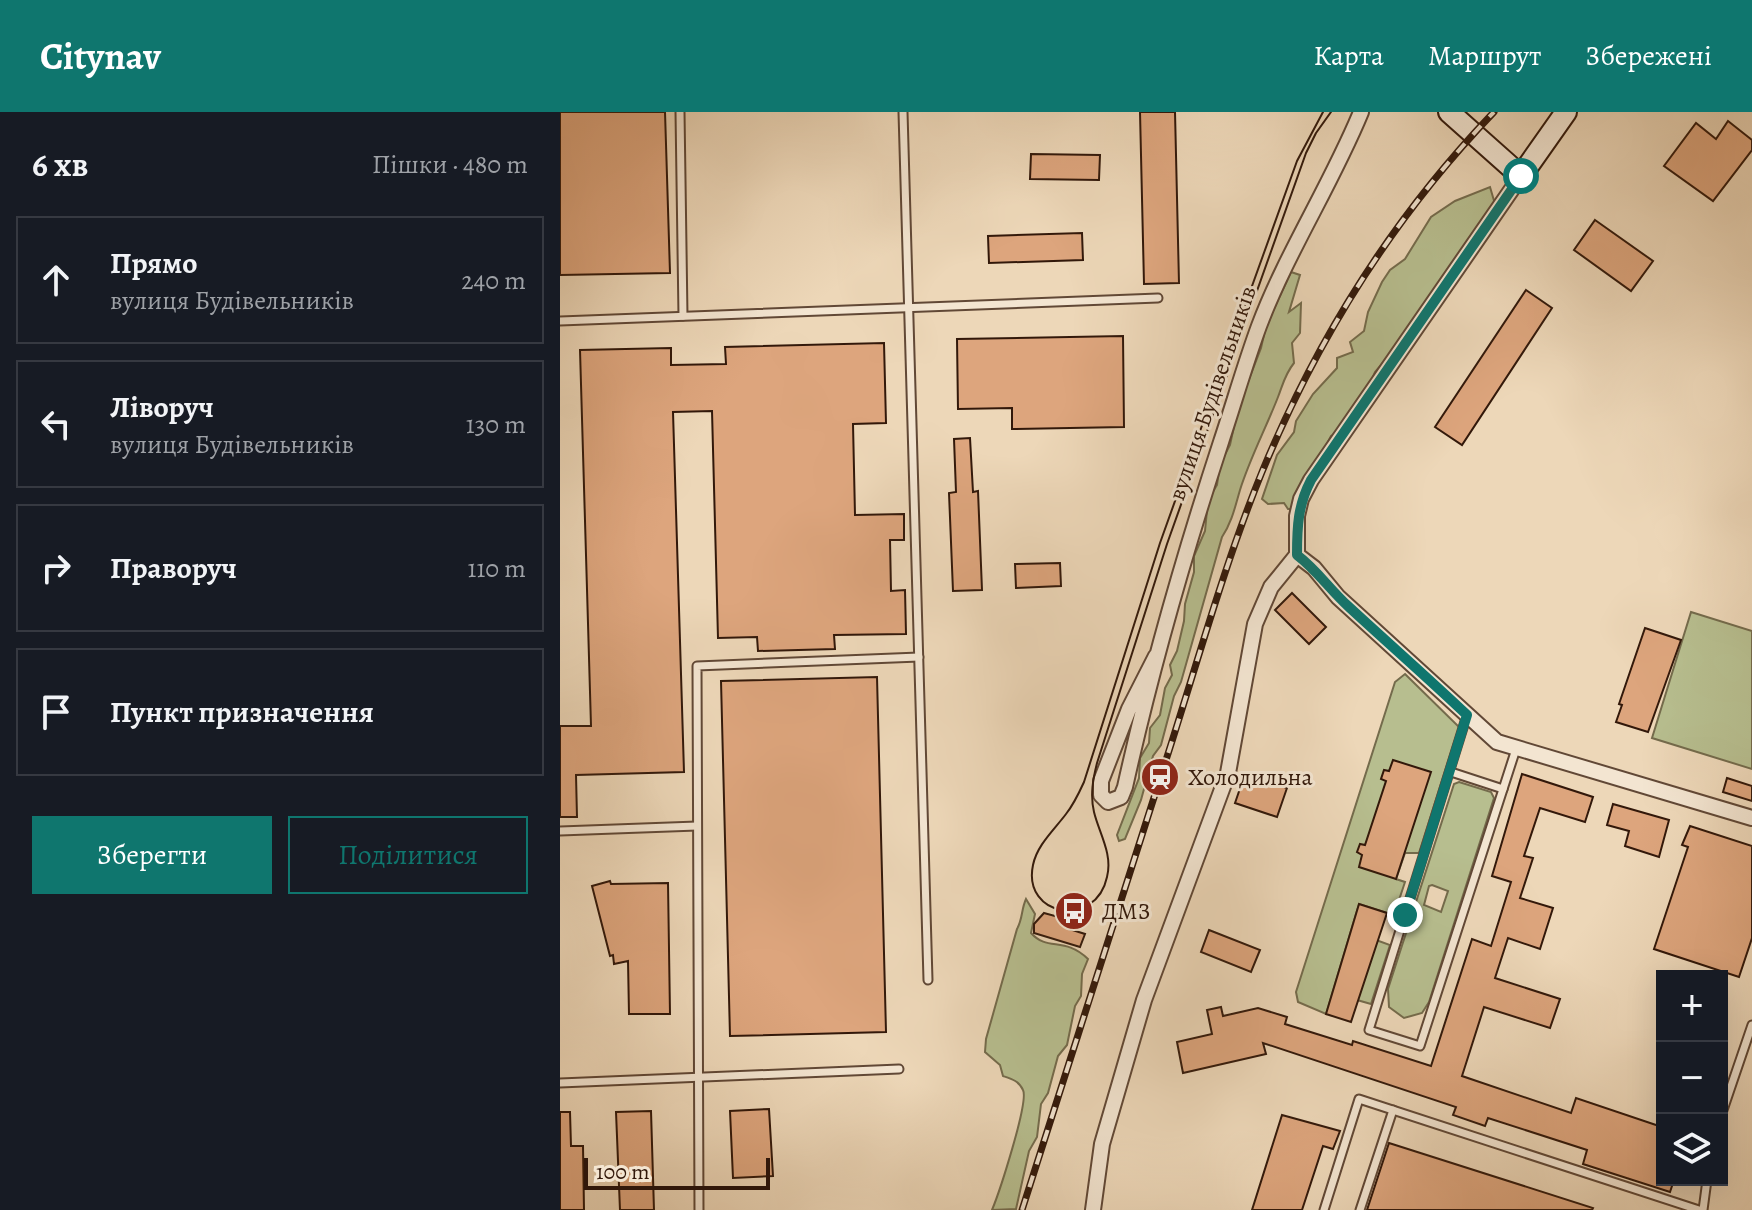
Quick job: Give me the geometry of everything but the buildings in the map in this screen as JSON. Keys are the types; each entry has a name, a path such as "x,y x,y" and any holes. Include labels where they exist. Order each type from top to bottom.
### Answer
{"street":[{"name":"вулиця Будівельників","path":"1156,656 1129,709 1101,781 1101,795 1108,802 1121,797 1125,787 1156,656 1188,544 1259,325 1301,231 1361,112"},
{"path":"1449,112 1521,176"},
{"path":"1093,1210 1102,1144 1144,1000 1228,773 1255,624 1271,587 1297,555 1297,516 1301,499 1311,480 1566,112"},
{"path":"1297,555 1489,737 1516,749 1752,818"}],"lane":[{"path":"680,112 683,316"},
{"path":"903,112 928,980"},
{"path":"560,321 1158,298"},
{"path":"699,1210 697,666 919,657"},
{"path":"1467,715 1369,1030 1420,1046 1516,749"},
{"path":"1451,772 1503,789"},
{"path":"560,831 697,826"},
{"path":"1728,1095 1752,1025"},
{"path":"560,1083 899,1069"},
{"path":"1324,1210 1359,1099 1701,1210 1706,1186"},
{"path":"1360,1210 1393,1110"}],"green space":[{"path":"1490,187 1495,204 1400,343 1375,372 1367,391 1337,433 1331,436 1293,509 1288,509 1284,503 1268,504 1262,499 1277,455 1294,432 1296,421 1313,394 1337,368 1337,358 1353,352 1350,342 1364,331 1368,312 1390,270 1405,259 1431,217 1455,201"},
{"path":"1291,272 1300,275 1289,312 1301,303 1300,333 1292,343 1294,363 1286,375 1222,537 1161,745 1153,756 1141,800 1125,839 1119,841 1117,835 1139,778 1140,758 1149,743 1150,728 1160,715 1165,688 1172,675 1170,665 1177,651 1184,621 1185,604 1194,572 1194,556 1205,531 1208,500 1217,485 1220,464 1230,445 1238,408 1266,326"},
{"path":"1691,612 1752,631 1752,769 1652,738"},
{"path":"1405,674 1459,727 1419,853 1405,853 1396,879 1405,882 1396,909 1387,913 1359,904 1326,1014 1298,1002 1296,992 1395,682"},
{"path":"1459,782 1491,792 1494,798 1429,1002 1422,1013 1404,1018 1389,1007 1388,989 1454,784","holes":["1429,886 1448,891 1441,912 1424,905"]},
{"path":"1026,899 1035,914 1031,933 1037,939 1071,948 1088,959 1067,1045 1058,1056 1048,1093 1041,1104 1037,1137 1029,1151 1016,1209 992,1210 1024,1098 1019,1084 1003,1076 1000,1065 985,1052 986,1039"},
{"path":"1376,940 1390,945 1371,1004 1357,1000"}],"tram line":[{"path":"1323,112 1297,161 1160,543 1084,782 1035,858 1033,883 1038,896 1062,910 1076,910 1089,904 1100,894 1107,877 1107,852 1092,799 1097,763 1167,544 1306,153 1331,112"}],"railway":[{"path":"1022,1210 1223,579 1262,472 1307,374 1361,281 1423,193 1494,112"}],"place":[{"name":"Холодильна","path":"1160,777"},
{"name":"ДМЗ","path":"1074,911"}],"route":[{"path":"1405,915 1467,715 1338,597 1314,568 1297,555 1297,516 1301,499 1311,480 1521,176"}]}
